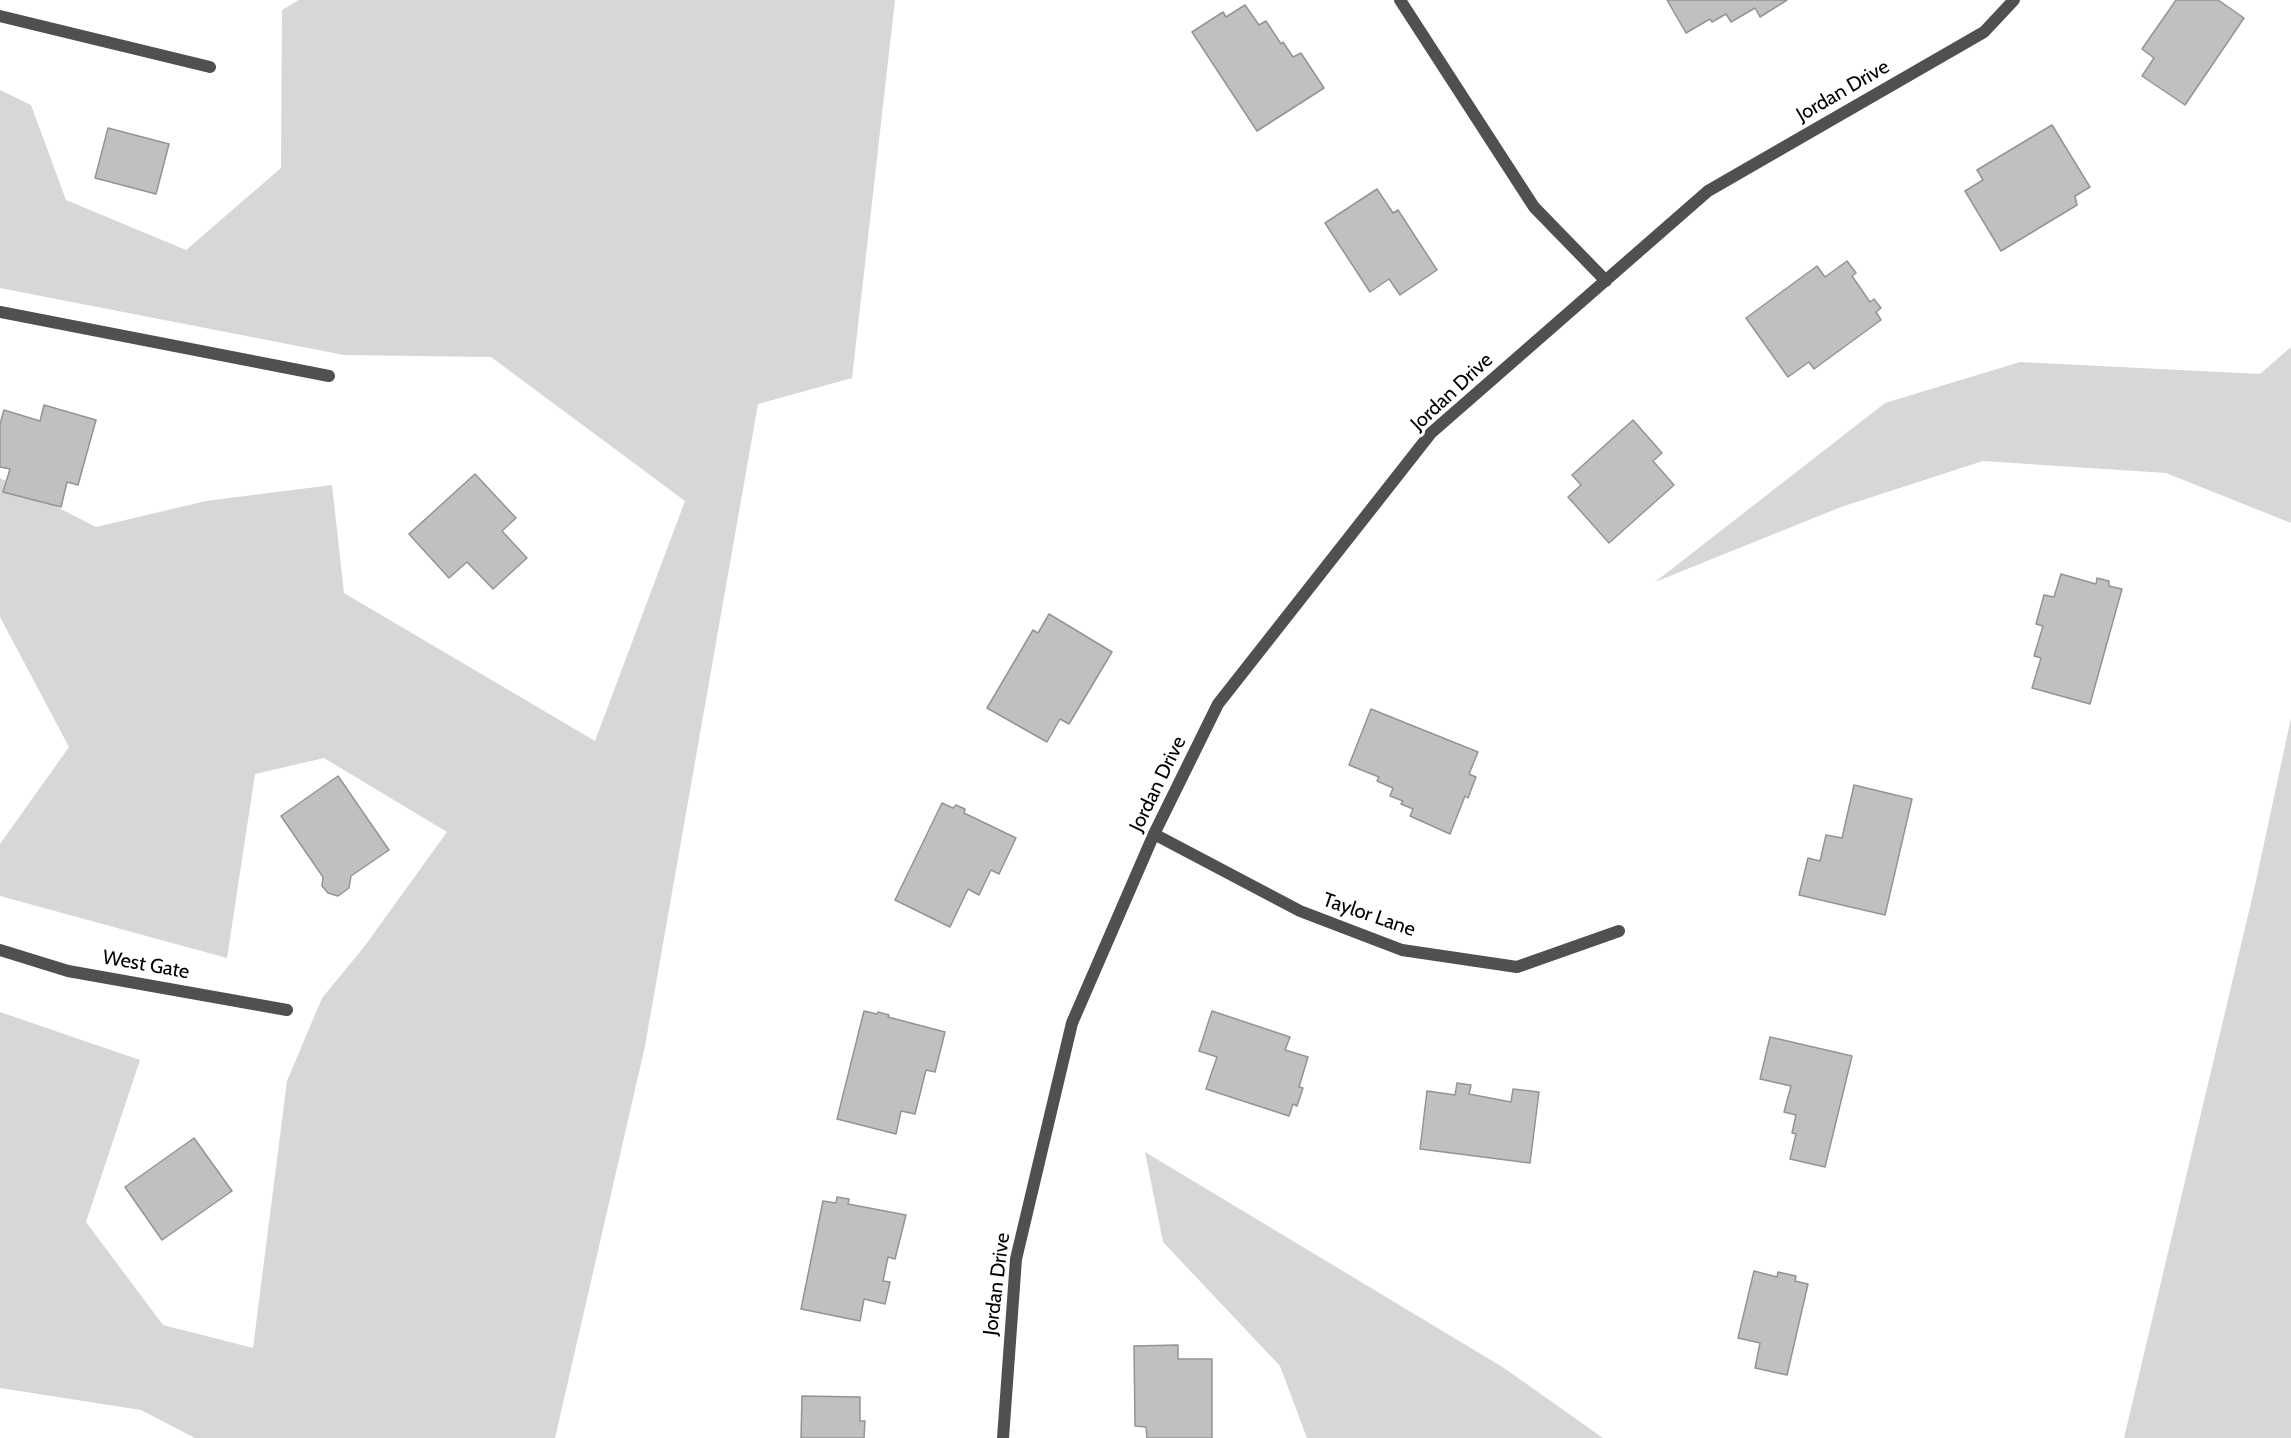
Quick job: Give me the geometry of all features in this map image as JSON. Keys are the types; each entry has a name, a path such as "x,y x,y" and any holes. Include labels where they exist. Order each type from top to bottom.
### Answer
{"street":[{"path":"1400,0 1534,207 1606,281"},
{"name":"Jordan Drive","path":"1004,1438 1016,1259 1072,1023 1154,834 1218,704 1431,433 1708,191 1984,32 2014,0"},
{"path":"0,16 210,67"},
{"path":"0,312 329,376"},
{"name":"Taylor Lane","path":"1154,834 1300,911 1402,950 1517,967 1619,931"},
{"name":"West Gate","path":"0,950 68,971 287,1010"}],"shaded area":[{"path":"299,0 895,0 852,378 758,404 645,1046 555,1438 195,1438 141,1410 0,1388 0,1012 140,1060 86,1222 163,1325 253,1348 287,1081 322,998 364,947 447,832 324,758 255,774 227,958 0,896 0,844 69,747 0,617 0,478 96,527 206,501 332,485 344,593 595,741 685,501 491,357 344,355 0,288 0,90 31,105 66,200 186,250 281,168 282,10"},
{"path":"2291,347 2291,523 2166,473 1983,461 1841,507 1655,582 1885,403 2020,362 2260,374"},
{"path":"2291,718 2291,1438 2124,1438 2254,890"},
{"path":"1145,1152 1504,1368 1603,1438 1307,1438 1280,1366 1163,1242"}],"building":[{"path":"1667,0 1787,0 1760,17 1755,8 1731,22 1726,14 1712,22 1710,19 1686,33"},
{"path":"2176,0 2218,0 2244,18 2185,105 2142,76 2154,58 2142,49"},
{"path":"1245,5 1259,25 1266,21 1281,44 1283,42 1293,57 1301,53 1324,88 1257,131 1192,32 1223,12 1226,17"},
{"path":"2052,125 2090,187 2075,196 2077,205 2001,251 1965,191 1983,180 1977,170"},
{"path":"108,128 169,144 156,194 95,178"},
{"path":"1377,189 1393,213 1398,210 1437,270 1400,295 1389,279 1370,292 1325,223"},
{"path":"1847,261 1856,273 1852,276 1870,302 1874,299 1881,308 1876,312 1881,320 1814,369 1809,362 1788,377 1746,318 1817,266 1825,277"},
{"path":"44,405 96,420 78,485 67,482 61,507 3,492 10,469 0,467 0,424 4,410 40,421"},
{"path":"1633,420 1662,453 1653,461 1674,485 1609,543 1568,497 1581,485 1572,475"},
{"path":"475,474 516,518 502,531 527,558 493,589 467,562 449,578 409,534"},
{"path":"2061,574 2096,584 2097,578 2109,581 2109,586 2122,589 2090,704 2032,688 2041,658 2034,656 2043,626 2036,624 2044,595 2054,597"},
{"path":"1049,614 1112,652 1069,724 1060,719 1047,742 987,708 1033,630 1038,633"},
{"path":"1371,709 1478,752 1469,774 1476,777 1468,798 1465,796 1450,834 1410,816 1413,809 1401,804 1403,801 1390,796 1393,788 1377,781 1379,777 1349,765"},
{"path":"338,776 389,850 351,876 349,888 338,896 328,893 322,886 323,877 281,816"},
{"path":"1854,785 1912,799 1885,915 1799,895 1808,858 1820,861 1826,835 1842,838"},
{"path":"942,803 953,808 956,805 965,809 964,813 1016,838 999,874 991,870 979,895 968,889 950,927 895,900"},
{"path":"864,1011 877,1014 878,1012 889,1015 888,1017 945,1032 935,1072 926,1070 915,1114 901,1111 896,1134 837,1119"},
{"path":"1212,1011 1290,1037 1285,1050 1308,1057 1299,1087 1303,1088 1297,1106 1293,1104 1289,1116 1206,1089 1217,1057 1199,1051"},
{"path":"1770,1037 1852,1056 1825,1167 1790,1159 1796,1134 1792,1133 1796,1115 1784,1112 1791,1086 1760,1079"},
{"path":"1457,1083 1471,1085 1469,1094 1511,1102 1513,1089 1539,1092 1530,1163 1420,1149 1427,1091 1455,1095"},
{"path":"194,1138 232,1191 162,1240 125,1187"},
{"path":"837,1197 849,1199 848,1204 906,1215 895,1259 888,1257 883,1281 890,1282 885,1304 864,1299 860,1321 801,1309 823,1201 836,1203"},
{"path":"1754,1271 1777,1277 1778,1272 1796,1276 1795,1281 1808,1284 1787,1375 1755,1368 1760,1343 1738,1338"},
{"path":"1178,1345 1178,1359 1212,1359 1212,1438 1147,1438 1146,1427 1135,1426 1134,1346"},
{"path":"802,1396 860,1397 860,1421 865,1421 864,1438 801,1438"}]}
